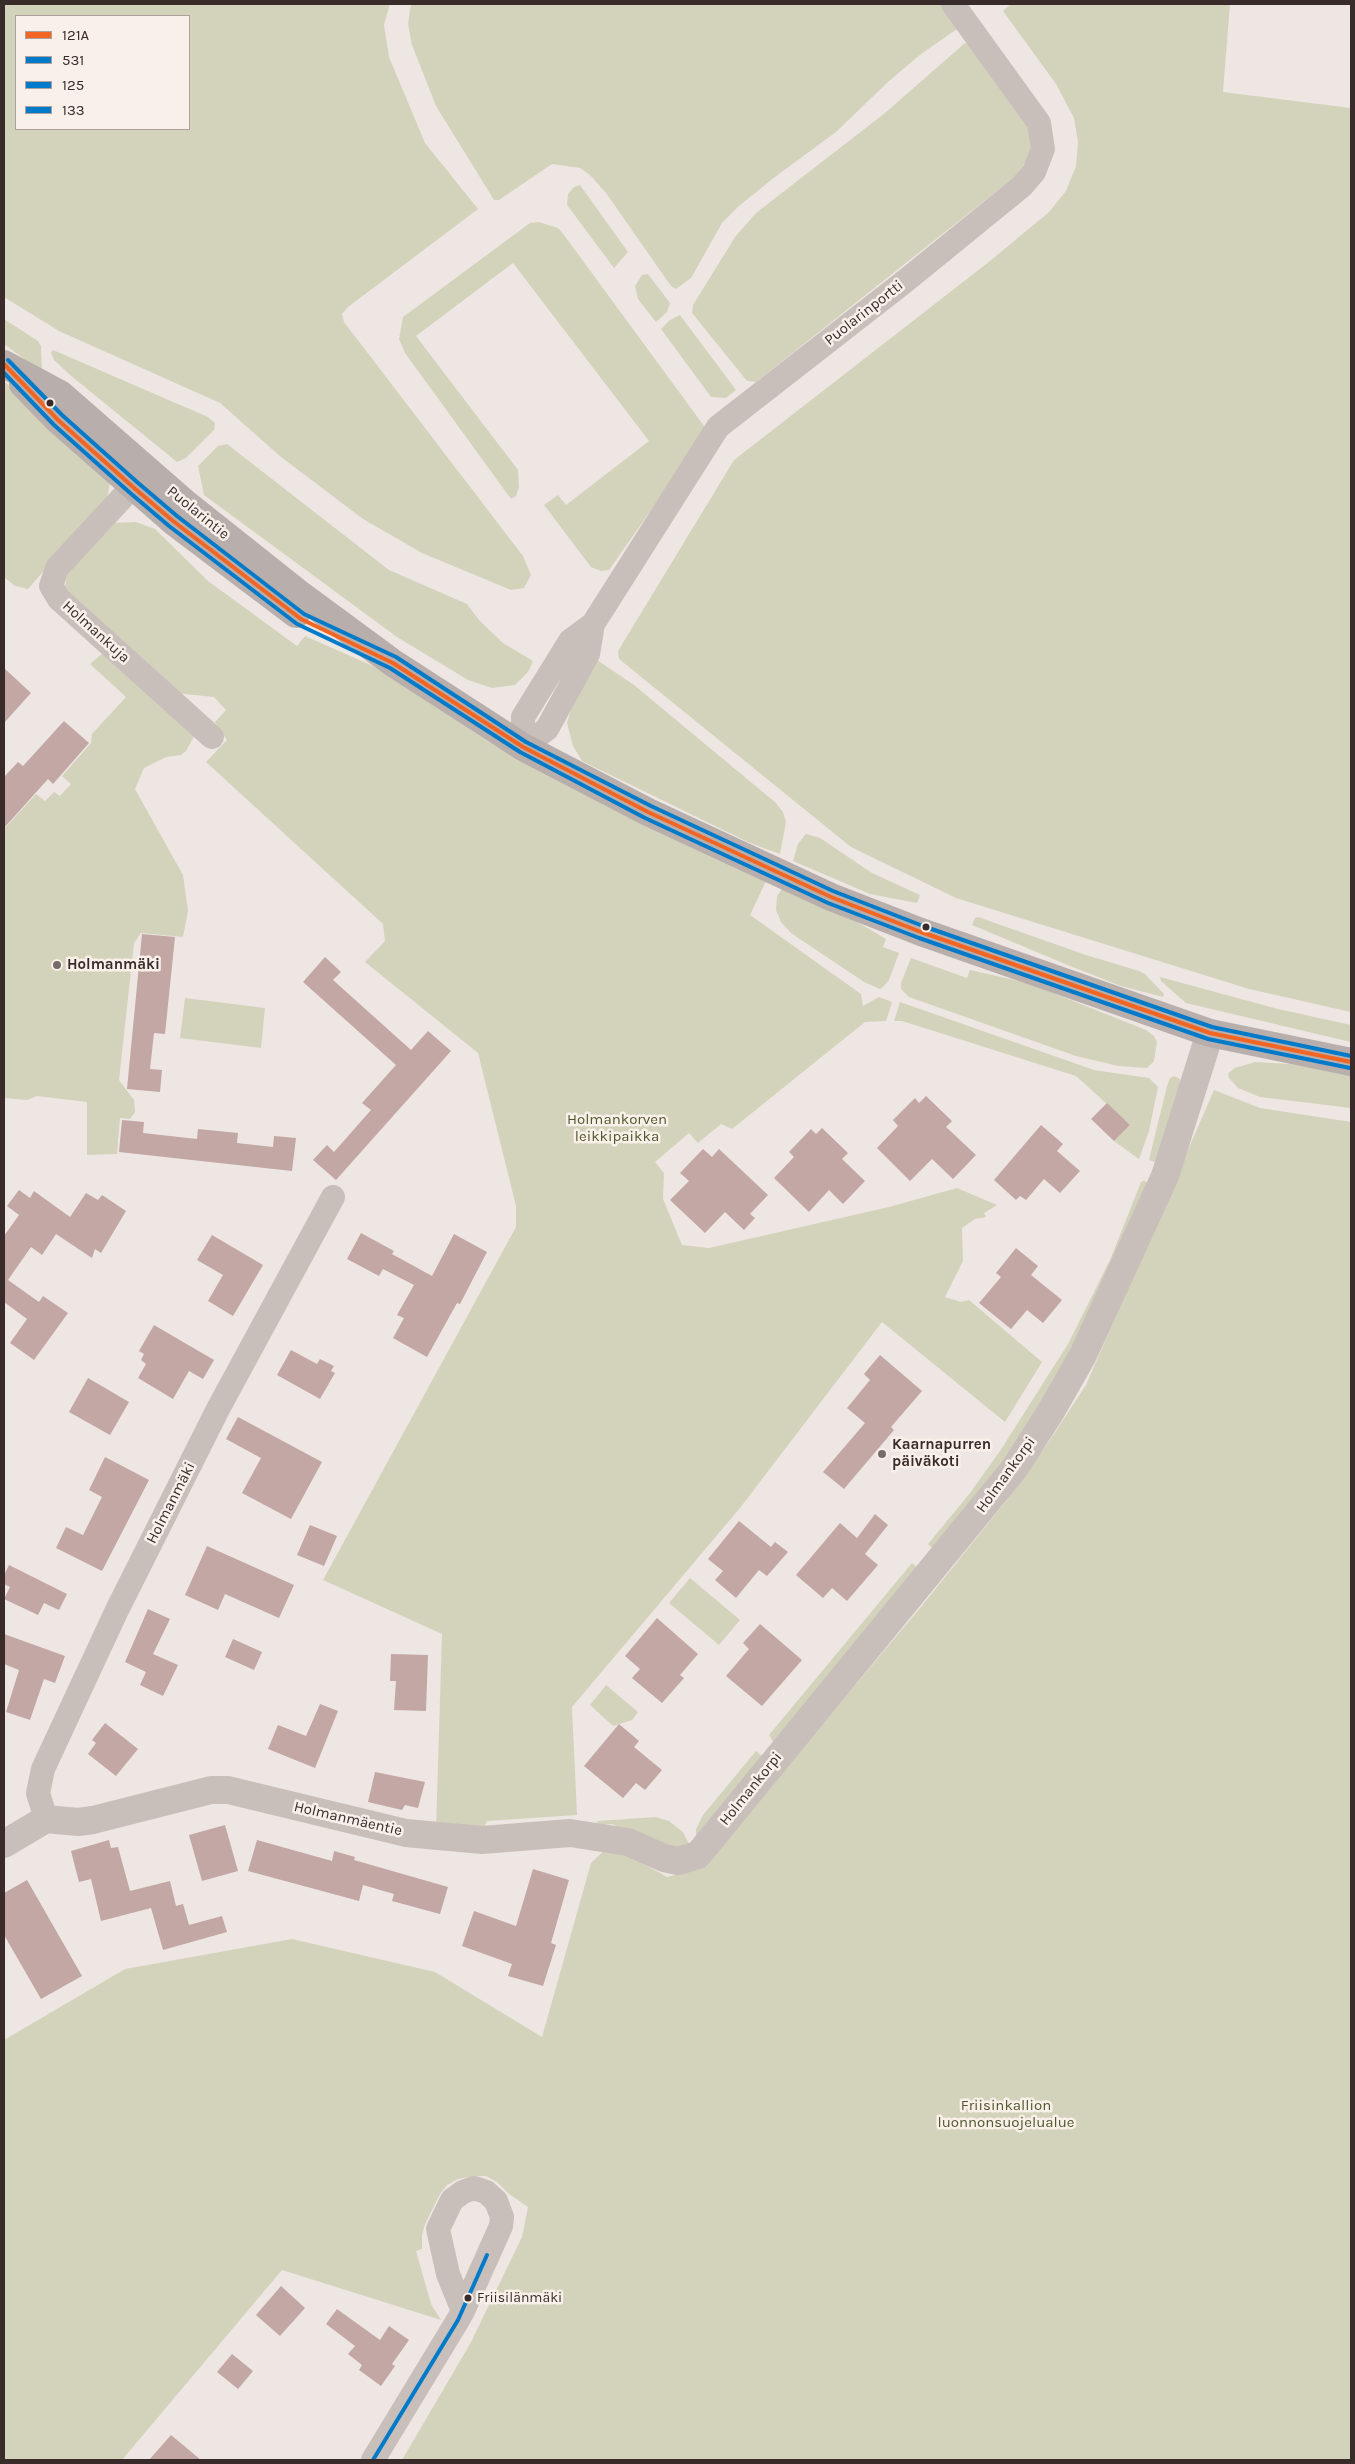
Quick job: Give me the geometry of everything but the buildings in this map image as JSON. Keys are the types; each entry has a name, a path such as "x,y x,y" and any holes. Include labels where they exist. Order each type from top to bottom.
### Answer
{"main road":[{"name":"Puolarintie","path":"4,364 58,420 140,479 173,521 301,618 393,663 522,747 648,812 830,897 972,951 1210,1033 1351,1062"}],"street":[{"name":"Puolarinportti","path":"522,747 547,729 588,654 593,624 718,427 904,282 1022,186 1034,172 1042,149 1039,124 953,4"},
{"name":"Holmankuja","path":"140,479 57,568 51,586 59,599 212,737"},
{"name":"Holmankorpi","path":"698,1855 1014,1469 1050,1413 1083,1355 1165,1176 1210,1033"},
{"name":"Holmanmäki","path":"46,1819 38,1793 43,1769 117,1610 218,1409 333,1197"},
{"name":"Holmanmäentie","path":"46,1819 78,1822 195,1793 211,1790 228,1790 406,1833 482,1840 570,1833 628,1842 664,1858 678,1861 698,1855"},
{"path":"4,1844 46,1819"},
{"path":"373,2460 463,2311"}],"green space":[{"path":"4,4 390,4 384,25 389,57 425,143 478,209 348,307 342,314 344,322 523,556 531,575 524,588 511,590 422,553 363,519 281,457 220,403 59,331 4,297"},
{"path":"411,4 940,4 947,8 960,27 921,54 888,82 836,132 739,206 722,223 691,278 676,289 671,286 606,193 590,175 580,168 552,164 499,200 494,200 436,106 412,45 408,24"},
{"path":"1011,4 1230,4 1223,92 1351,108 1351,1012 1249,989 956,898 851,847 619,659 618,651 734,460 990,261 1049,212 1066,191 1076,166 1078,141 1074,118 1056,84 1003,11"},
{"path":"965,43 972,43 1028,126 1033,141 1029,156 1018,174 756,382 747,381 692,313 693,305 735,237 756,213 885,113"},
{"path":"580,185 628,252 614,268 567,205 568,194 574,187"},
{"path":"539,222 558,228 564,235 704,426 703,436 609,570 601,571 591,567 544,505 558,495 566,505 649,441 513,263 416,336 518,470 519,487 516,496 511,499 405,353 399,339 403,317 530,223"},
{"path":"648,274 670,303 667,312 656,322 638,299 635,286 642,275"},
{"path":"680,315 736,390 726,398 711,397 661,329 670,320"},
{"path":"4,319 38,341 41,346 42,372 4,344"},
{"path":"53,350 208,417 215,423 214,430 186,458 177,462 70,375 54,360 51,353"},
{"path":"4,381 111,478 107,498 28,589 15,586 4,577"},
{"path":"227,444 389,570 467,604 479,620 503,643 533,661 528,672 515,685 492,688 468,680 397,637 204,495 198,466 218,446"},
{"name":"Holmankorven leikkipaikka","path":"136,522 155,529 208,581 297,646 305,636 373,666 492,744 602,801 767,879 750,915 861,994 863,1006 879,997 892,1002 886,1021 865,1022 732,1129 721,1124 698,1143 689,1133 655,1162 664,1173 663,1199 682,1245 709,1248 889,1207 957,1188 997,1205 984,1213 986,1217 975,1219 962,1228 963,1261 945,1297 961,1302 969,1300 1042,1362 1005,1422 882,1322 740,1508 572,1707 577,1815 487,1821 482,1831 436,1828 442,1634 323,1580 516,1227 516,1206 478,1053 365,962 385,941 383,924 206,762 227,740 215,722 226,710 214,697 174,693 71,601 65,588 67,573 110,523"},
{"path":"103,653 195,735 186,751 181,755 166,757 144,768 135,789 183,875 188,911 183,937 141,933 134,943 119,1080 134,1100 135,1112 130,1119 120,1118 117,1154 87,1155 87,1102 37,1096 27,1100 4,1098 4,829 36,794 45,801 54,792 60,796 71,784 62,776 91,743 92,734 126,697 90,664"},
{"path":"597,660 634,685 776,803 783,812 786,822 780,854 750,843 582,761 573,746 567,723 577,689"},
{"path":"806,834 820,838 872,873 920,895 917,903 870,894 793,861 798,844"},
{"path":"784,886 820,900 886,939 883,947 899,953 889,980 884,986 880,989 864,982 791,933 781,922 776,910 777,896"},
{"path":"978,917 1086,955 1139,971 1145,974 1164,994 1163,997 1121,986 972,925 975,918"},
{"path":"911,958 967,978 970,970 1028,983 1146,1030 1154,1036 1157,1042 1154,1061 1147,1068 1118,1066 1076,1056 909,997 901,989 901,983"},
{"path":"1160,977 1278,1009 1351,1025 1351,1042 1186,1003 1161,981"},
{"path":"185,998 265,1008 261,1048 180,1038"},
{"path":"900,1002 1094,1070 1149,1078 1158,1087 1149,1131 1139,1159 1114,1141 1130,1125 1076,1076 902,1021 894,1021"},
{"path":"1255,1062 1308,1065 1351,1072 1351,1108 1260,1097 1238,1088 1229,1078 1228,1073 1235,1068"},
{"path":"1174,1076 1180,1079 1178,1106 1160,1164 1149,1160 1167,1086 1170,1078"},
{"name":"Friisinkallion luonnonsuojelualue","path":"1214,1090 1260,1108 1351,1122 1351,2460 402,2460 470,2344 522,2237 528,2207 509,2194 497,2182 486,2176 475,2176 458,2179 447,2185 440,2194 425,2224 422,2235 422,2249 416,2251 431,2304 441,2320 282,2270 122,2460 4,2460 4,2040 125,1969 292,1939 435,1972 542,2037 591,1863 610,1845 667,1877 691,1871 748,1813 920,1608 1007,1500 1048,1443 1086,1385"},
{"path":"1144,1181 1153,1185 1080,1346 1009,1464 932,1548 928,1544 970,1493 1000,1451 1068,1344 1110,1260 1141,1182"},
{"path":"912,1563 921,1571 774,1743 769,1735"},
{"path":"690,1578 740,1620 719,1645 669,1603"},
{"path":"606,1685 638,1712 632,1720 613,1726 590,1705"},
{"path":"756,1751 763,1757 699,1838 696,1835 696,1829 703,1815"},
{"path":"656,1817 669,1821 683,1832 689,1844 671,1850 612,1824 598,1825 597,1821"}],"transit line":[{"name":"125","path":"8,360 62,415 137,482 177,516 304,614 396,657 526,742 651,806 833,891 923,926 1212,1027 1351,1056"},
{"name":"121A","path":"4,364 58,420 133,487 173,521 301,619 393,663 523,747 648,812 831,897 921,932 1210,1033 1351,1062"},
{"name":"531","path":"4,373 54,425 129,492 169,526 297,624 390,668 520,752 645,818 828,903 919,938 1208,1039 1350,1068"},
{"name":"133","path":"373,2460 458,2320 487,2255"}],"place":[{"name":"Holmanmäki","path":"57,965"},
{"name":"Kaarnapurren päiväkoti","path":"882,1454"},
{"name":"Friisilänmäki","path":"468,2298"}]}
